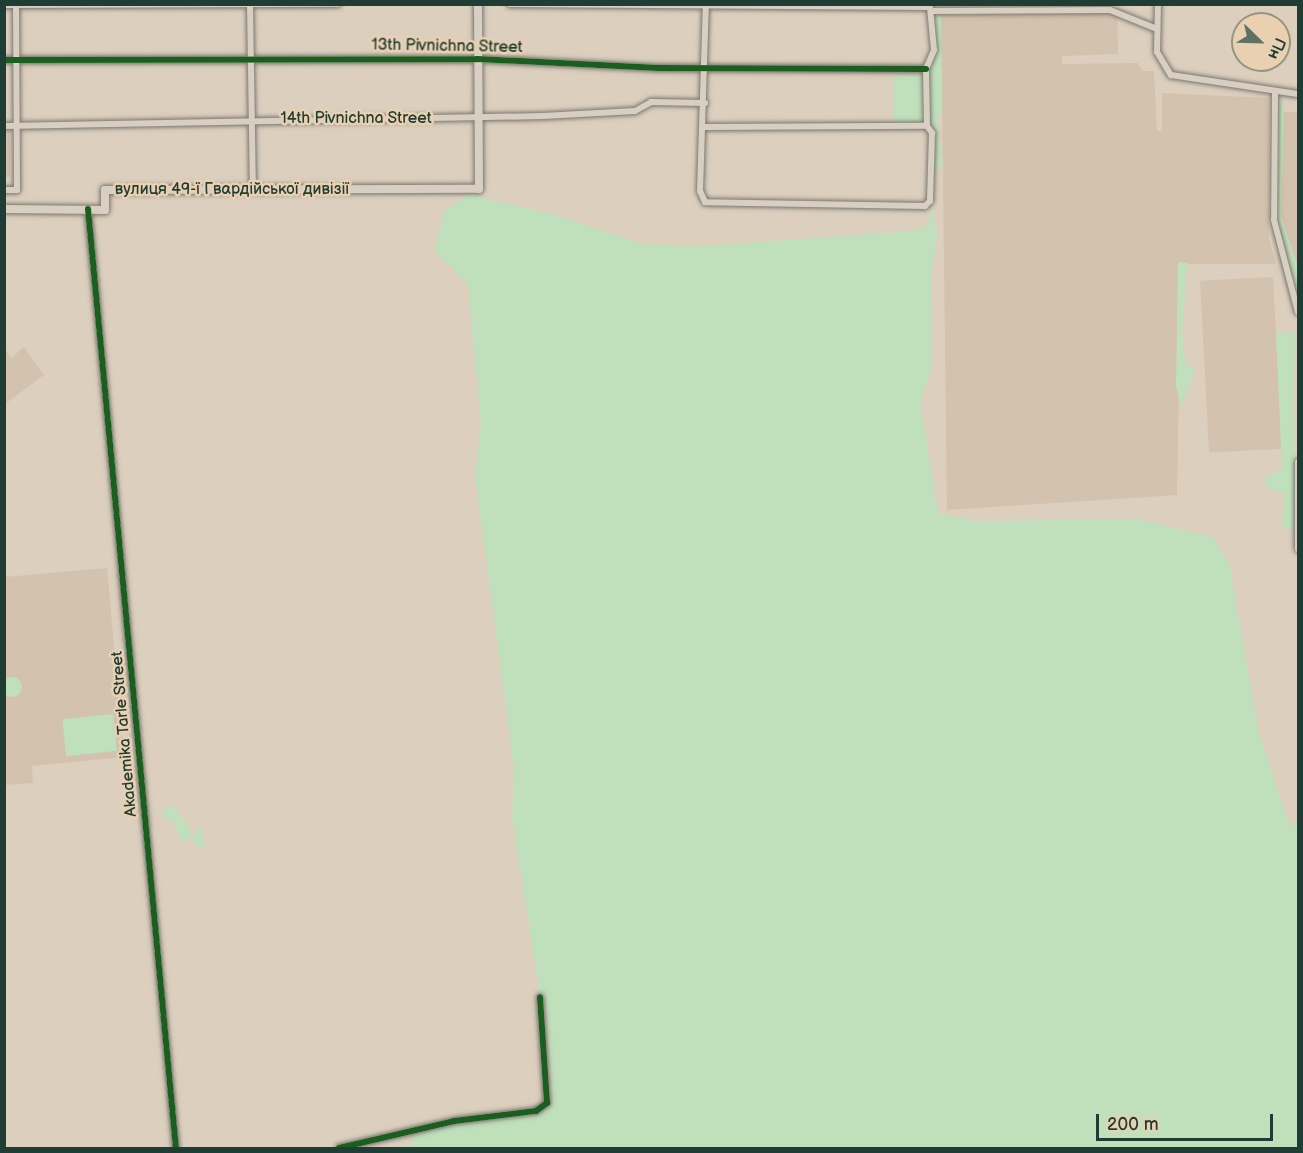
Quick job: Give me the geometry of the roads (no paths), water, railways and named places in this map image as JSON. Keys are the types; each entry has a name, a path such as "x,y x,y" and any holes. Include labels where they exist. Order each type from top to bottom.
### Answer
{"street":[{"path":"4,5 338,4"},
{"path":"477,118 478,4"},
{"path":"510,4 1110,10 1157,29"},
{"path":"1158,4 1159,61 1172,75 1299,94"},
{"path":"4,190 17,190 16,5"},
{"path":"250,5 249,60 253,189"},
{"path":"706,5 705,103 700,191 708,204 929,203 926,69 934,50 930,8"},
{"name":"13th Pivnichna Street","path":"4,60 477,59 705,68 926,69"},
{"path":"1275,91 1274,220 1299,312"},
{"name":"14th Pivnichna Street","path":"4,126 251,120 477,118 635,111 651,102 705,103"},
{"name":"вулиця 49-ї Гвардійської дивізії","path":"88,209 105,210 105,190 479,189 477,118"},
{"path":"704,127 928,127"},
{"path":"4,209 88,209"},
{"name":"Akademika Tarle Street","path":"88,209 176,1149"},
{"path":"1299,462 1299,549"},
{"path":"339,1149 454,1121 536,1111 547,1103 540,997"}]}
